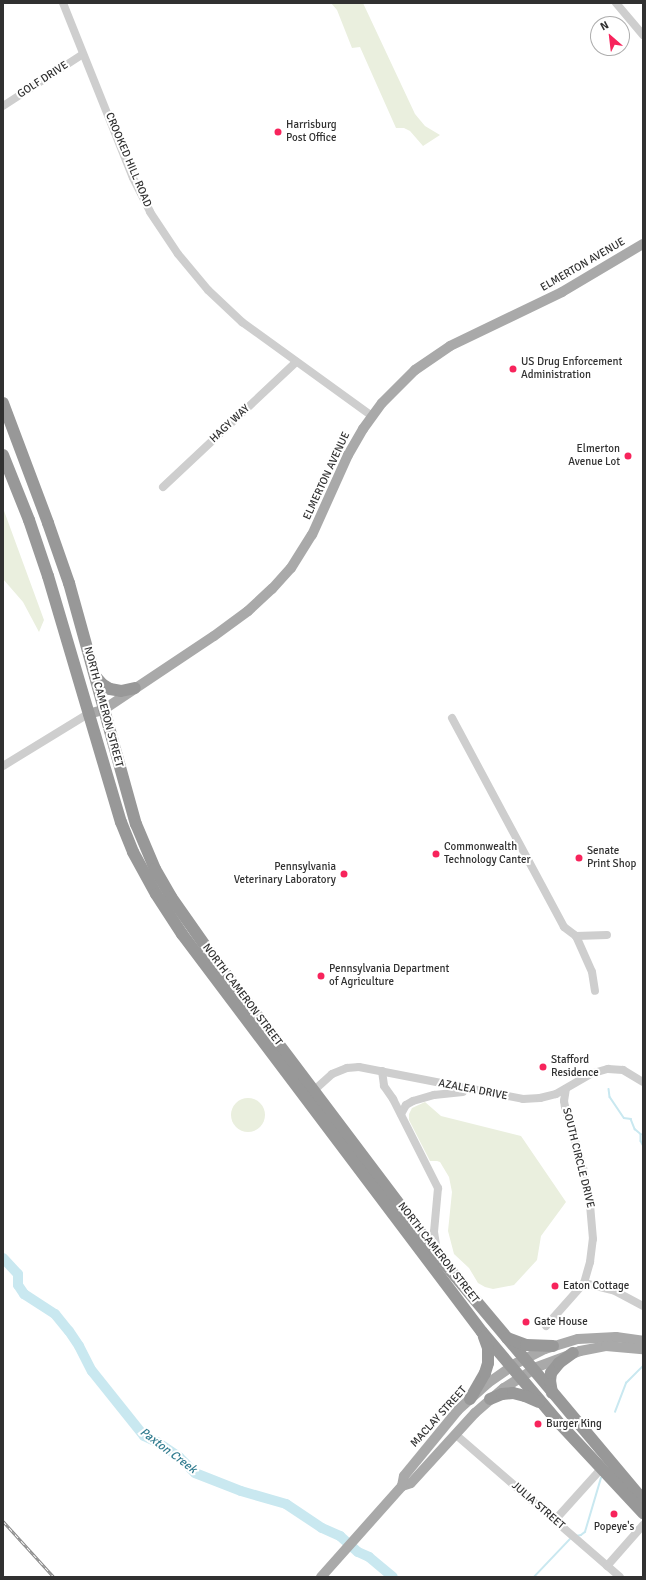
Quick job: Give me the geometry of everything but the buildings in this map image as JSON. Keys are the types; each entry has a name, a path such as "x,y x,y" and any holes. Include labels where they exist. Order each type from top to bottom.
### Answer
{"highway":[{"name":"NORTH CAMERON STREET","path":"3,403 59,553 136,824 163,883 197,936 307,1093 482,1332 543,1405 600,1469 643,1513"},
{"name":"NORTH CAMERON STREET","path":"3,455 29,520 48,576 121,822 147,879 182,934 307,1093 532,1370 643,1500"},
{"path":"95,676 102,684 110,689 121,691 135,688"},
{"path":"470,1399 485,1373 488,1363 488,1348 482,1332"},
{"path":"505,1337 526,1345 553,1346"},
{"path":"553,1394 550,1384 551,1373 559,1363 573,1353"},
{"path":"490,1399 502,1394 514,1393 525,1396 543,1405"}],"main road":[{"name":"ELMERTON AVENUE","path":"88,714 103,710 237,619 261,600 282,578 299,556 312,535 348,455 372,416 404,380 438,353 460,340 562,292 643,244"},
{"name":"MACLAY STREET","path":"402,1486 404,1476 442,1428 470,1399 523,1359 553,1346 570,1341 596,1337 616,1337 643,1341"},
{"name":"MACLAY STREET","path":"321,1577 402,1486 411,1482 455,1434 490,1399 520,1377 532,1370 573,1353 606,1346 643,1349"}],"street":[{"name":"CROOKED HILL ROAD","path":"63,3 133,178 150,212 190,270 225,307 262,337 372,416"},
{"path":"616,3 643,35"},
{"name":"GOLF DRIVE","path":"3,106 83,54"},
{"name":"HAGY WAY","path":"164,487 296,362"},
{"path":"3,766 88,714"},
{"path":"452,718 564,927 576,936 592,972 595,991"},
{"path":"576,936 607,934"},
{"name":"AZALEA DRIVE","path":"307,1093 332,1074 347,1068 358,1067 516,1099 531,1099 547,1096 566,1089 590,1074 608,1069 623,1070 643,1082"},
{"path":"382,1071 382,1082 401,1114 438,1188 434,1232 435,1247 440,1258"},
{"name":"SOUTH CIRCLE DRIVE","path":"566,1089 564,1101 565,1107 583,1168 593,1218 594,1239 584,1283"},
{"path":"401,1114 406,1105 424,1098 445,1093 476,1091"},
{"path":"546,1326 584,1283 613,1290 643,1306"},
{"name":"JULIA STREET","path":"455,1434 620,1577"},
{"path":"554,1520 600,1469"},
{"path":"606,1566 643,1525"}],"green space":[{"path":"331,3 363,3 415,114 425,126 440,135 423,146 410,131 404,128 396,128 360,47 352,48 337,10"},
{"path":"3,508 44,620 39,632 23,602 3,579"},
{"path":"248,1098 260,1103 265,1115 260,1127 248,1132 236,1127 231,1115 236,1103"},
{"path":"425,1102 441,1116 521,1136 566,1202 541,1236 537,1260 514,1285 493,1289 485,1287 478,1283 469,1268 454,1254 448,1231 452,1192 449,1177 440,1162 430,1161 409,1120 409,1114 412,1108"}],"waterway":[{"path":"609,1089 610,1097 624,1118 631,1119 635,1129 641,1134 641,1141 643,1145"},
{"name":"Paxton Creek","path":"3,1258 18,1274 18,1285 24,1294 55,1314 69,1331 92,1371 144,1436 157,1442 179,1457 195,1473 241,1491 286,1504 322,1528 340,1536 358,1552 369,1557 393,1577"},
{"path":"615,1412 626,1383 643,1366"},
{"path":"576,1536 585,1532 601,1478"},
{"path":"534,1577 571,1538"}],"railway":[{"path":"3,1521 54,1577"}],"place":[{"name":"Harrisburg Post Office","path":"278,132"},
{"name":"US Drug Enforcement Administration","path":"513,369"},
{"name":"Elmerton Avenue Lot","path":"628,456"},
{"name":"Commonwealth Technology Canter","path":"436,854"},
{"name":"Senate Print Shop","path":"579,858"},
{"name":"Pennsylvania Veterinary Laboratory","path":"344,874"},
{"name":"Pennsylvania Department of Agriculture","path":"321,976"},
{"name":"Stafford Residence","path":"543,1067"},
{"name":"Eaton Cottage","path":"555,1286"},
{"name":"Gate House","path":"526,1322"},
{"name":"Burger King","path":"538,1424"},
{"name":"Popeye's","path":"614,1514"}]}
